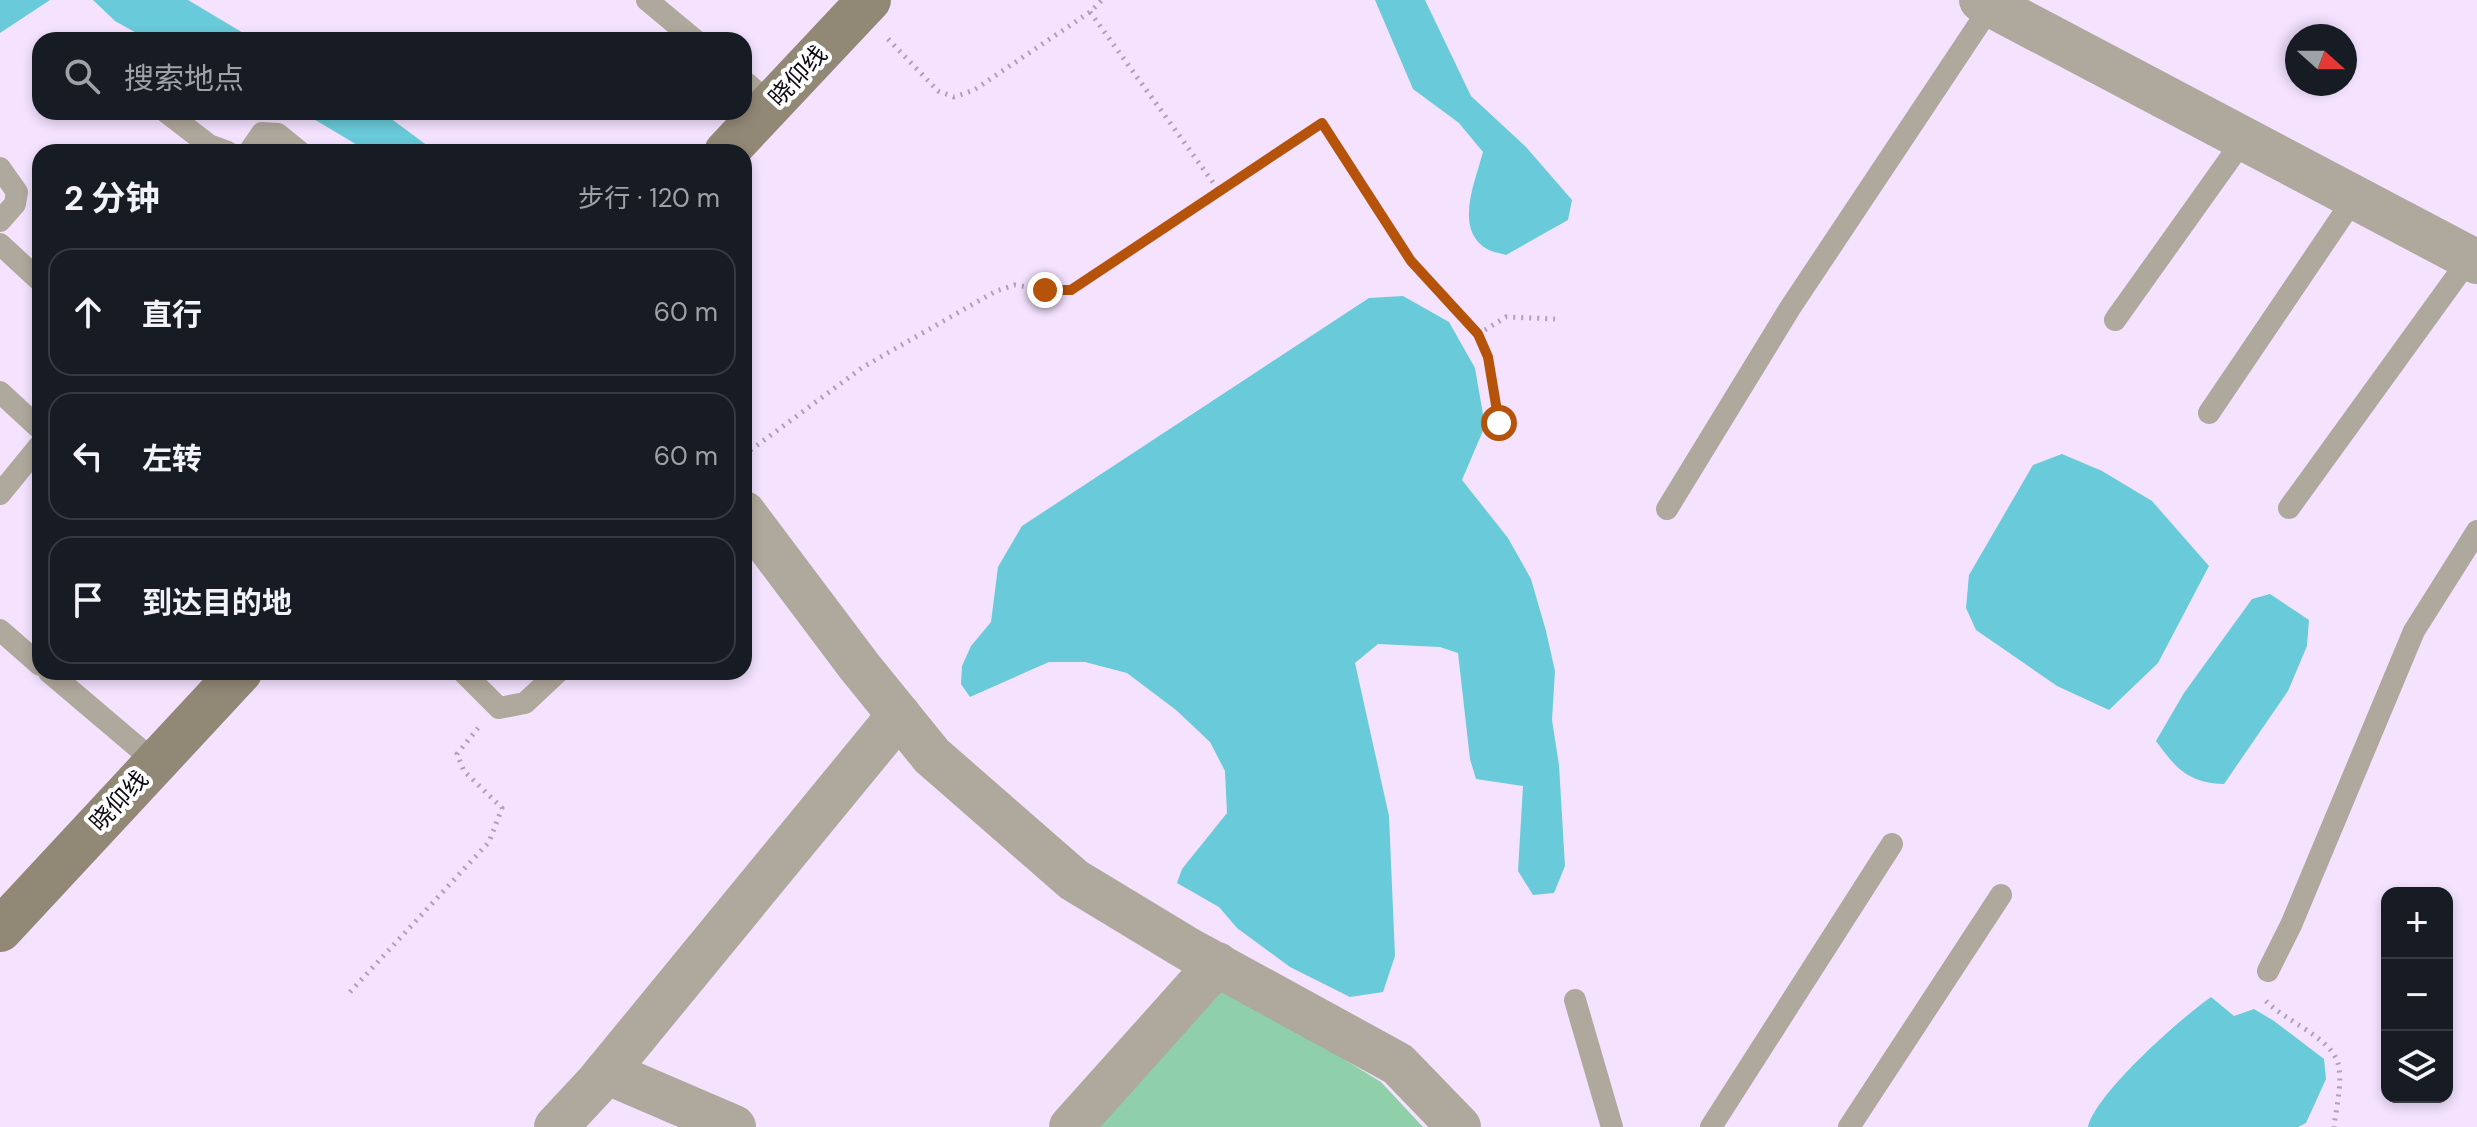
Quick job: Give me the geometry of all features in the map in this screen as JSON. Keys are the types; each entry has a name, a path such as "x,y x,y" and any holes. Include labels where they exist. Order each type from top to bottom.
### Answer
{"main road":[{"name":"晓仰线","path":"758,93 864,5"},
{"name":"晓仰线","path":"730,144 743,120"},
{"name":"晓仰线","path":"0,930 232,680"}],"street":[{"path":"1986,3 2473,260"},
{"path":"752,523 932,756 1074,880 1217,964 1398,1064 1459,1127"},
{"path":"556,1127 606,1072 899,715"},
{"path":"1071,1127 1217,964"},
{"path":"606,1072 734,1127"}],"lane":[{"path":"647,0 685,32"},
{"path":"1667,509 1790,308 1986,3"},
{"path":"176,120 208,144"},
{"path":"254,144 262,133 278,134 290,144"},
{"path":"2115,320 2244,139"},
{"path":"0,168 17,192 15,204 0,221"},
{"path":"2209,413 2355,197"},
{"path":"0,244 32,274"},
{"path":"2289,508 2473,260"},
{"path":"0,392 32,422"},
{"path":"0,494 32,455"},
{"path":"2268,971 2291,925 2414,631 2477,531"},
{"path":"0,630 32,658"},
{"path":"58,680 155,762"},
{"path":"471,680 499,708 525,703 549,680"},
{"path":"1711,1127 1892,844"},
{"path":"1849,1127 2001,895"},
{"path":"1575,1000 1612,1127"}],"path":[{"path":"864,5 938,91 954,97 974,90 1090,12 1102,0"},
{"path":"1090,12 1220,192"},
{"path":"752,449 863,367 996,291 1015,285 1071,290 1322,123 1411,261 1478,334 1488,357 1499,423"},
{"path":"1478,334 1506,317 1555,319"},
{"path":"350,992 489,842 502,808 464,771 457,754 468,738 499,708"},
{"path":"2268,971 2261,995 2272,1007 2327,1046 2338,1063 2339,1090 2334,1127"}],"green space":[{"path":"1218,982 1381,1082 1423,1127 1094,1127"}],"water":[{"path":"0,0 50,0 0,33"},
{"path":"93,0 188,0 242,32 135,32 115,21"},
{"path":"1375,0 1425,0 1471,96 1526,147 1572,200 1568,220 1506,255 1489,250 1477,240 1469,217 1472,190 1483,152 1459,123 1413,89"},
{"path":"315,120 393,120 425,144 356,144"},
{"path":"1403,296 1449,322 1475,368 1485,426 1462,480 1508,538 1531,579 1546,631 1555,671 1552,720 1559,765 1565,866 1554,893 1533,895 1518,871 1523,786 1476,779 1470,759 1458,653 1440,647 1378,644 1355,663 1389,816 1395,956 1383,992 1350,997 1290,967 1237,928 1219,907 1177,883 1182,869 1227,813 1225,771 1210,742 1176,710 1127,673 1085,662 1049,662 970,697 961,684 962,666 971,646 991,622 998,567 1022,526 1369,298"},
{"path":"2062,454 2102,471 2152,501 2209,566 2158,663 2109,710 2057,686 1976,630 1966,608 1969,575 2033,465"},
{"path":"2270,594 2309,620 2307,646 2288,691 2224,784 2201,781 2177,767 2156,741 2184,693 2252,599"},
{"path":"2211,997 2234,1016 2254,1009 2324,1059 2326,1079 2306,1123 2298,1127 2088,1127 2106,1095 2123,1076 2161,1038"}],"route":[{"path":"1045,290 1071,290 1322,123 1411,261 1478,334 1488,357 1499,423"}]}
